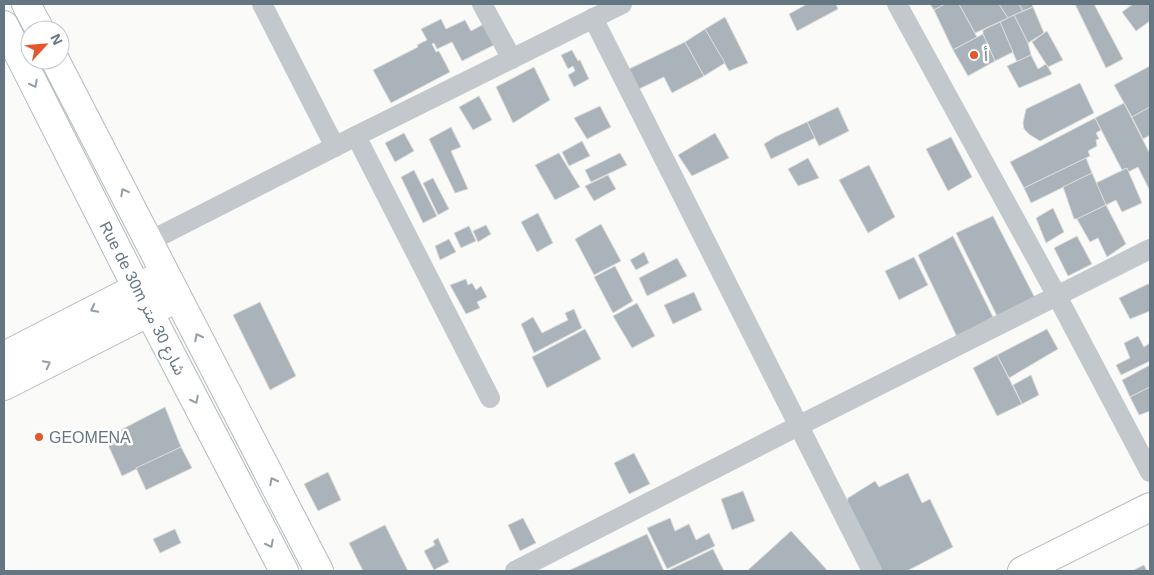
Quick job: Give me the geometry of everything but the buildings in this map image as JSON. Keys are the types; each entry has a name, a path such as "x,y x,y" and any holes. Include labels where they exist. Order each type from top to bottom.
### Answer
{"street":[{"path":"26,4 35,20"},
{"path":"262,4 335,147"},
{"path":"482,4 512,59"},
{"path":"150,242 356,136 622,4"},
{"path":"897,4 1057,296 1150,472"},
{"path":"593,18 872,571"},
{"name":"Rue de 30m شارع 30 متر","path":"4,24 149,312 284,571"},
{"name":"Rue de 30m شارع 30 متر","path":"60,70 319,571"},
{"path":"356,136 490,398"},
{"path":"516,571 798,426 1150,249"},
{"path":"4,356 166,274"},
{"path":"4,386 178,298"},
{"path":"1028,570 1150,507"}],"place":[{"name":"أ","path":"974,55"},
{"name":"GEOMENA","path":"39,437"}]}
